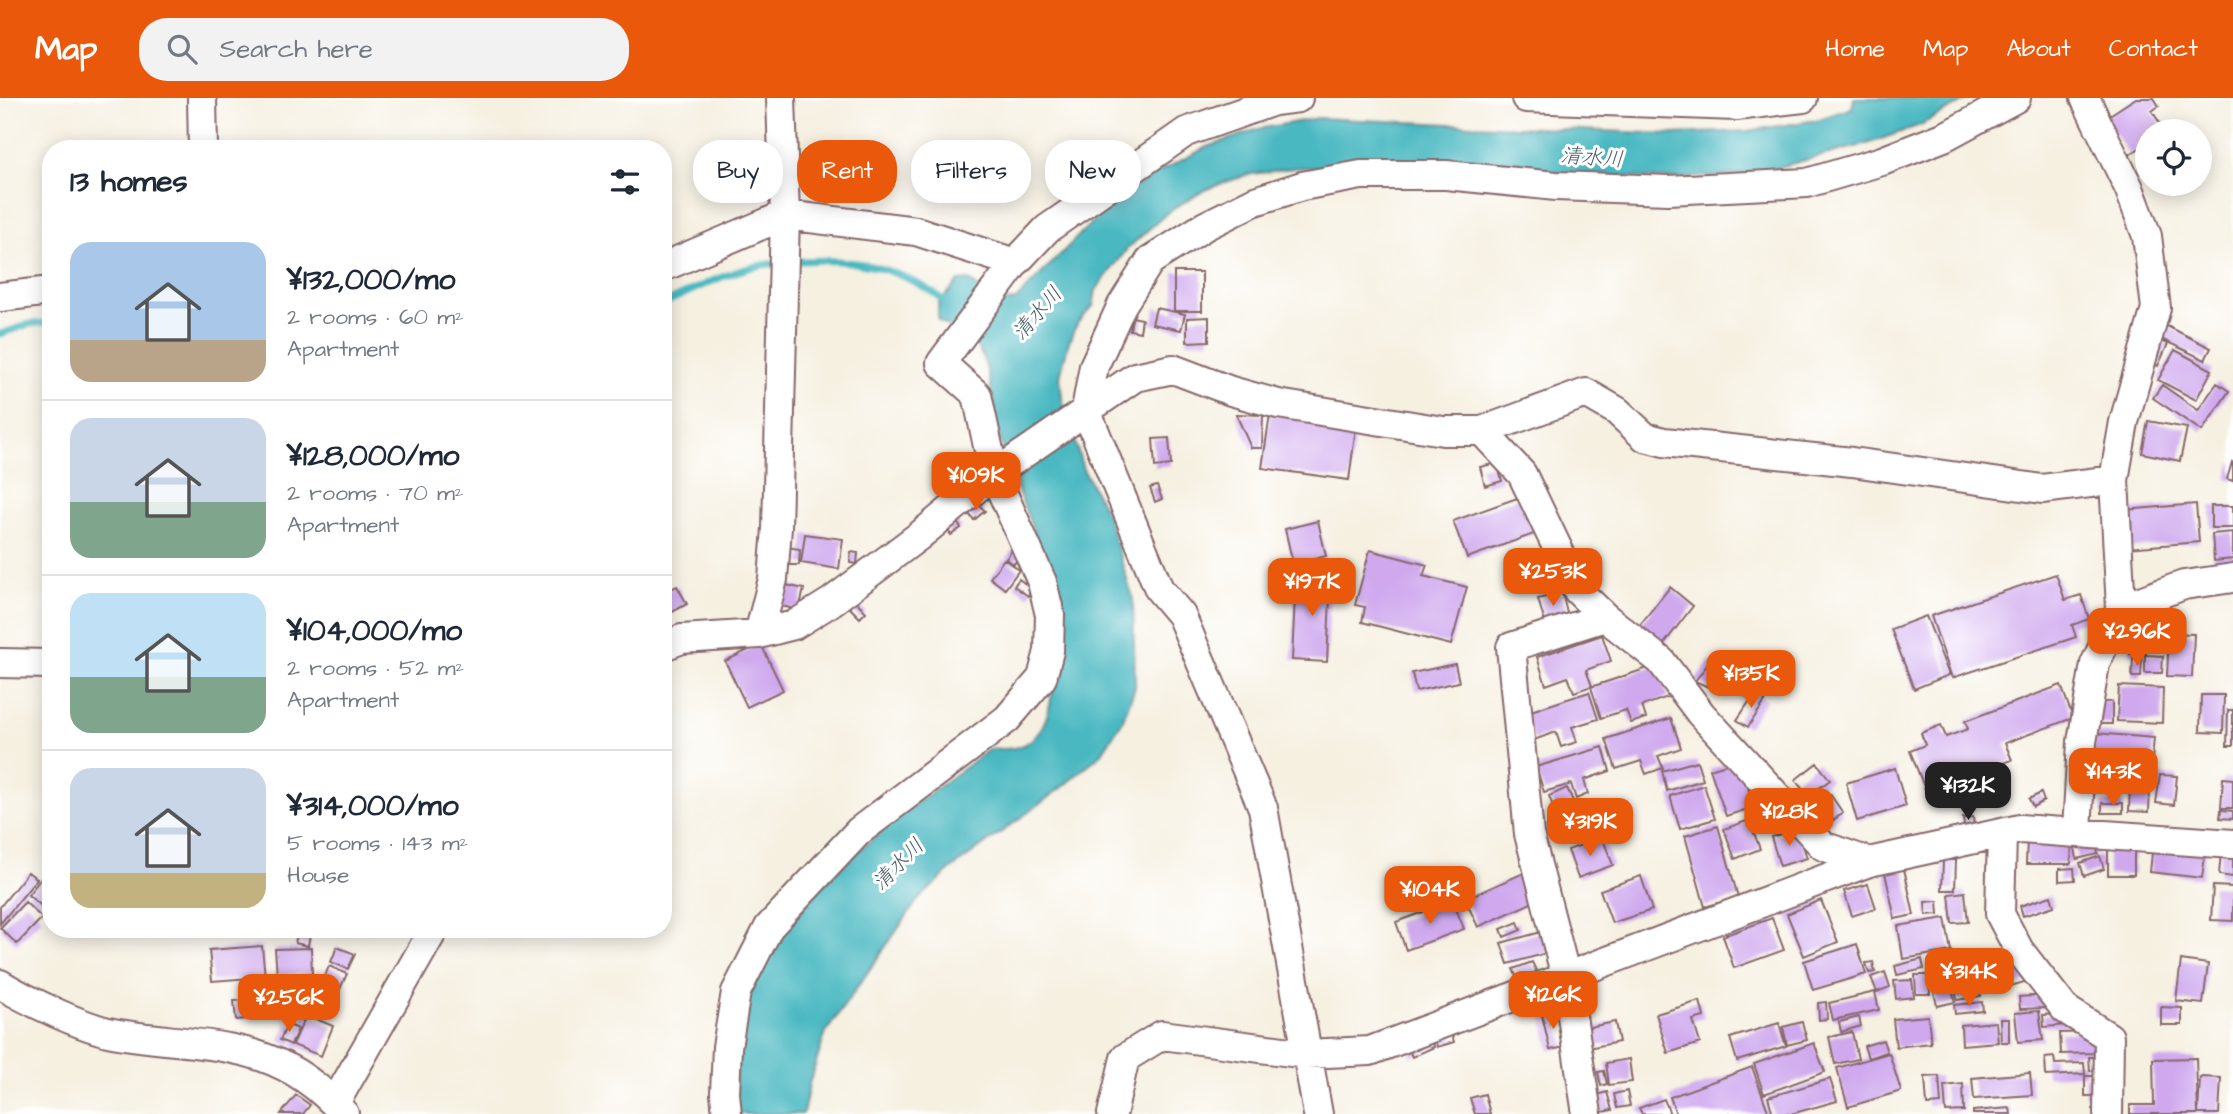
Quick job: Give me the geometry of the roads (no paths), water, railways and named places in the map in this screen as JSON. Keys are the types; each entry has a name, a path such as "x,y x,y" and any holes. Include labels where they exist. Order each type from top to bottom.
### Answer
{"street":[{"path":"202,98 203,140"},
{"path":"759,634 773,579 783,290 781,98"},
{"path":"727,1114 724,1093 727,1047 736,992 769,927 859,831 1007,719 1042,678 1049,651 1050,615 1042,582 994,474 977,395 941,363 1016,263 1046,229 1186,132 1274,101 1298,98"},
{"path":"1526,98 1736,106 1803,98"},
{"path":"1318,1114 1263,808 1181,615 1159,589 1086,410 1094,366 1122,305 1150,261 1205,226 1255,201 1302,186 1361,175 1446,175 1556,186 1668,190 1807,183 1882,161 1946,136 2016,98"},
{"path":"2077,831 2082,742 2095,664 2121,608 2114,480 2124,422 2156,308 2147,236 2129,188 2085,98"},
{"path":"672,264 783,225 916,231 1016,263"},
{"path":"0,297 42,293"},
{"path":"672,643 682,639 759,634 794,625 831,602 919,536 994,474 1086,410 1135,377 1173,369 1231,391 1278,404 1443,431 1482,431 1586,393 1617,411 1645,437 1664,442 1852,462 2042,489 2114,480"},
{"path":"1482,431 1522,474 1578,590 1605,617 1661,661 1701,714 1824,846 1869,862"},
{"path":"2121,608 2184,585 2233,578"},
{"path":"1587,1114 1566,977 1529,834 1511,647 1605,617"},
{"path":"0,663 42,662"},
{"path":"1112,1114 1125,1058 1163,1035 1306,1054 1370,1051 1869,862 2020,829 2233,844"},
{"path":"2002,834 2000,914 2020,950 2065,1009 2109,1037 2108,1114"},
{"path":"0,984 23,998 111,1032 223,1045 259,1055 301,1077 340,1109 429,938"}],"water":[{"name":"清水川","path":"1854,98 1971,98 1920,125 1870,143 1753,174 1661,179 1402,164 1293,168 1246,175 1207,189 1169,211 1128,248 1096,290 1093,306 1078,322 1069,341 1060,376 1062,398 1083,469 1107,514 1133,599 1135,687 1122,722 1101,754 1061,788 950,870 918,900 826,1032 809,1084 803,1114 735,1114 739,1023 760,971 783,932 813,896 881,832 991,748 1011,749 1025,744 1036,735 1049,709 1058,628 1052,589 1002,445 990,381 982,357 969,339 938,320 938,304 959,281 969,280 985,294 1002,302 1016,300 1090,224 1116,203 1141,203 1141,182 1145,179 1207,147 1258,129 1318,118 1671,134 1748,131 1816,120 1852,108"}],"waterway":[{"path":"789,262 831,261 873,266 912,281 948,304"},
{"path":"672,300 732,273 777,263"},
{"path":"0,334 42,323"}]}
